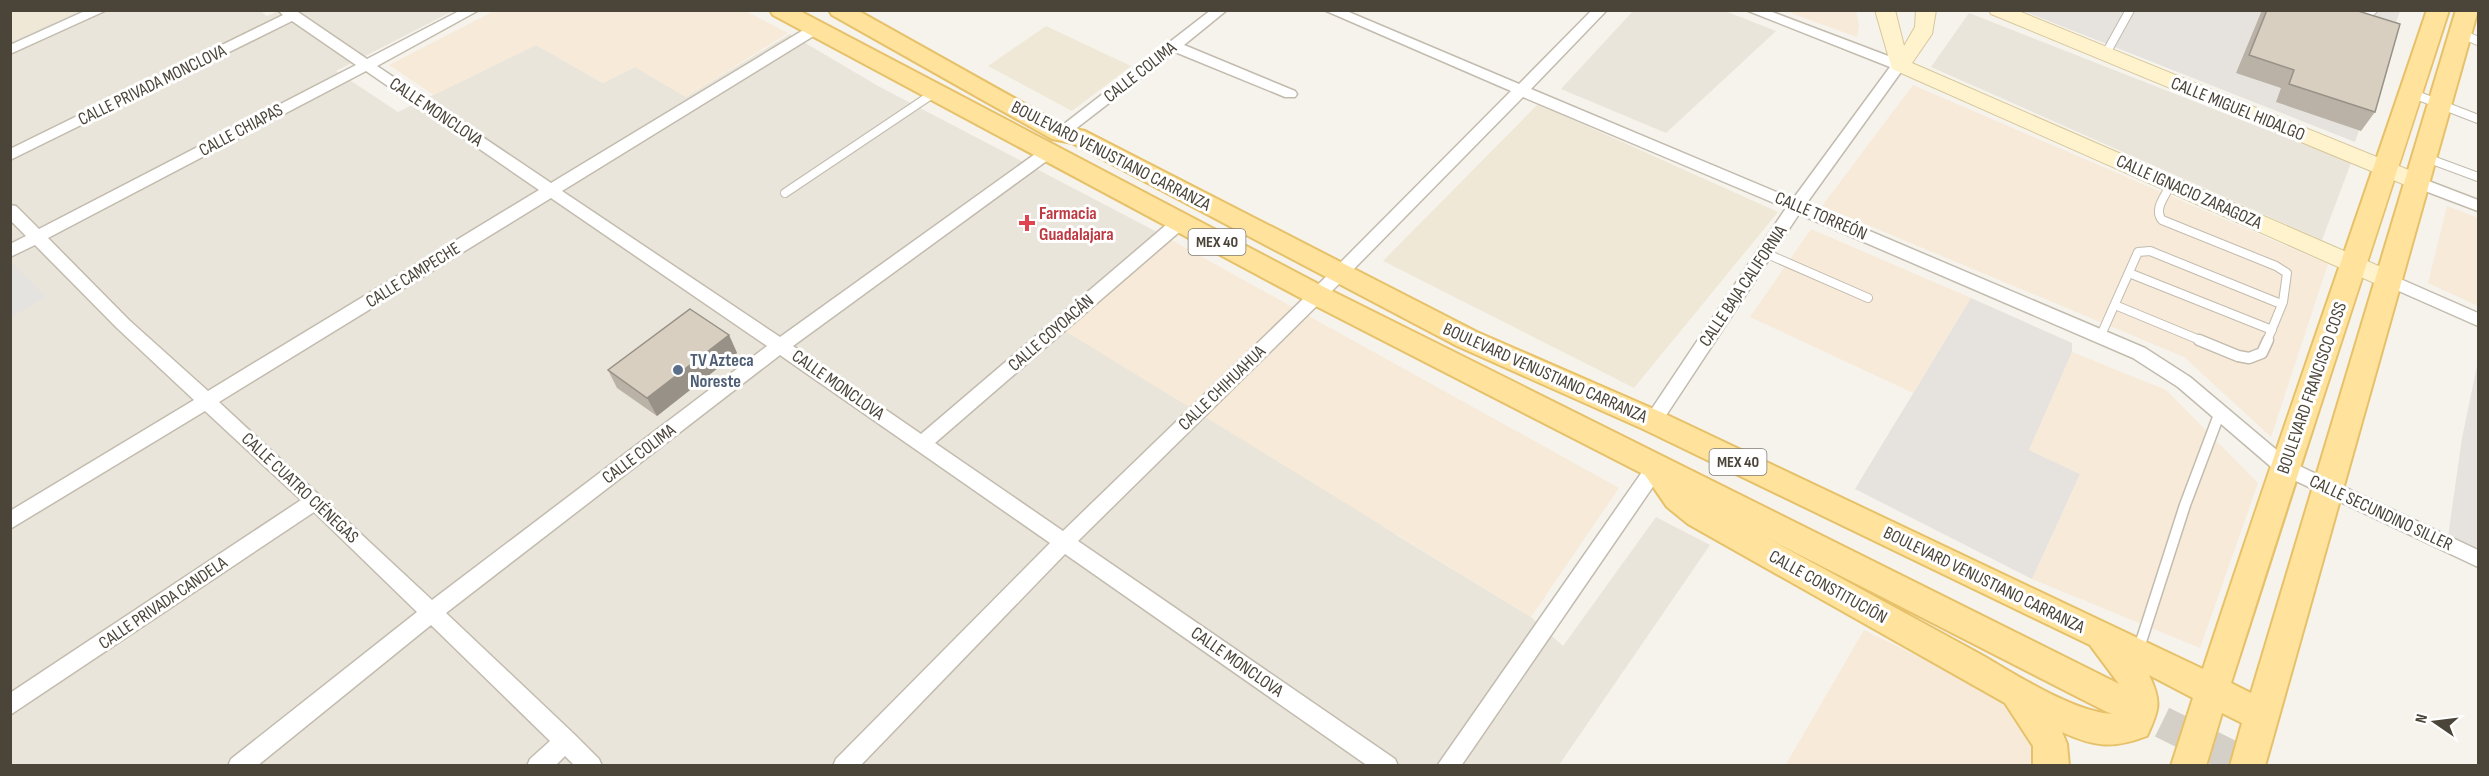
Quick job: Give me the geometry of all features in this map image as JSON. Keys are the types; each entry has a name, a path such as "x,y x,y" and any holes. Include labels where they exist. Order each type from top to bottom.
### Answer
{"main road":[{"name":"BOULEVARD VENUSTIANO CARRANZA","path":"781,10 933,93 1054,143 1077,136 1467,339 1653,421 2137,652 2260,715"},
{"path":"1885,10 1899,65"},
{"path":"1899,65 1919,41 1926,18 1943,10"},
{"name":"CALLE MIGUEL HIDALGO","path":"1998,10 2386,169 2421,169"},
{"name":"BOULEVARD FRANCISCO COSS","path":"2188,765 2214,691 2284,467 2354,265 2438,10"},
{"name":"BOULEVARD VENUSTIANO CARRANZA","path":"843,11 1179,223 2117,700"},
{"path":"2247,765 2326,487 2440,104 2468,28"},
{"name":"CALLE IGNACIO ZARAGOZA","path":"1899,65 2389,280"},
{"name":"CALLE CONSTITUCIÔN","path":"1656,466 1672,495 1686,508 2015,691 2077,722 2097,729 2117,730 2134,725 2143,708 2136,684 2122,661 2100,635"},
{"path":"2015,691 2037,720 2050,744 2051,765"}],"street":[{"path":"10,51 100,10"},
{"name":"CALLE CHIAPAS","path":"10,251 472,10"},
{"name":"CALLE COLIMA","path":"239,765 432,612 780,346 1054,143 1220,10"},
{"name":"CALLE TORREÓN","path":"1331,10 2101,335 2162,367 2220,412 2284,467"},
{"name":"CALLE CHIHUAHUA","path":"844,765 1064,542 1339,274 1600,10"},
{"path":"1753,10 1899,65"},
{"name":"CALLE MONCLOVA","path":"289,13 780,346 1387,765"},
{"name":"CALLE PRIVADA MONCLOVA","path":"10,155 289,13"},
{"name":"CALLE CAMPECHE","path":"10,521 815,29"},
{"path":"1174,46 1290,94"},
{"name":"CALLE BAJA CALIFORNIA","path":"1653,421 1796,206 1899,65"},
{"name":"CALLE MIGUEL HIDALGO","path":"2421,169 2478,207"},
{"name":"CALLE CUATRO CIÉNEGAS","path":"10,210 123,324 315,501 591,765"},
{"name":"CALLE COYOACÁN","path":"922,444 1179,223"},
{"name":"CALLE IGNACIO ZARAGOZA","path":"2389,280 2478,320"},
{"path":"1448,765 1656,466"},
{"name":"CALLE SECUNDINO SILLER","path":"2284,467 2478,559"},
{"name":"CALLE PRIVADA CANDELA","path":"10,705 315,501"},
{"path":"538,765 566,741"}],"lane":[{"path":"2105,55 2130,10"},
{"path":"2349,22 2366,18 2373,10"},
{"path":"785,193 933,93"},
{"path":"2411,93 2478,119"},
{"path":"2421,169 2478,177"},
{"path":"2115,305 2238,356 2249,358 2262,352 2289,279 2284,270 2162,220 2158,215 2158,210 2171,184"},
{"path":"2101,335 2138,252 2150,251 2281,304"},
{"path":"1765,253 1868,298"},
{"path":"2130,273 2272,330"},
{"path":"2137,652 2185,505 2220,412"}],"shaded area":[{"path":"11,10 80,10 80,11 11,41"},
{"path":"259,10 267,16 281,10 453,11 336,71 398,112 536,45 603,83 635,67 686,97 790,34 878,86 1159,233 1226,421 1398,536 1531,617 1563,646 1656,517 1710,545 1559,765 11,765 10,11"},
{"path":"494,11 746,11 788,33 686,97 635,67 603,83 536,45 434,95 389,65"},
{"path":"1633,11 1725,11 1776,31 1666,133 1561,89"},
{"path":"1785,11 1856,11 1859,25 1857,37"},
{"path":"2023,11 2400,11 2355,142"},
{"path":"1969,13 2351,163 2322,240 1931,67"},
{"path":"1046,26 1131,66 1072,111 988,66"},
{"path":"1913,85 2328,264 2271,437 2184,357 1822,206"},
{"path":"1538,104 1778,212 1634,388 1383,261"},
{"path":"2447,206 2478,218 2478,306 2428,283"},
{"path":"1811,229 1971,298 1913,393 1750,317"},
{"path":"1159,233 1619,488 1531,617 1057,326"},
{"path":"13,264 47,297 11,317 11,266"},
{"path":"1971,298 2072,343 2072,352 2029,450 2080,474 2032,579 1855,489"},
{"path":"2072,352 2166,390 2258,483 2200,648 2032,579 2080,474 2029,450"},
{"path":"2478,361 2478,551 2448,537 2462,438"},
{"path":"1864,630 2000,696 2027,718 2037,751 2029,765 1785,766"}],"building":[{"path":"2267,10 2355,10 2400,24 2375,112 2289,84 2294,70 2249,55"},
{"path":"690,309 729,335 647,398 608,370"}],"tunnel":[{"path":"2119,701 2251,766"}],"place":[{"name":"Farmacia Guadalajara","path":"1027,223"},
{"name":"TV Azteca Noreste","path":"678,370"}]}
